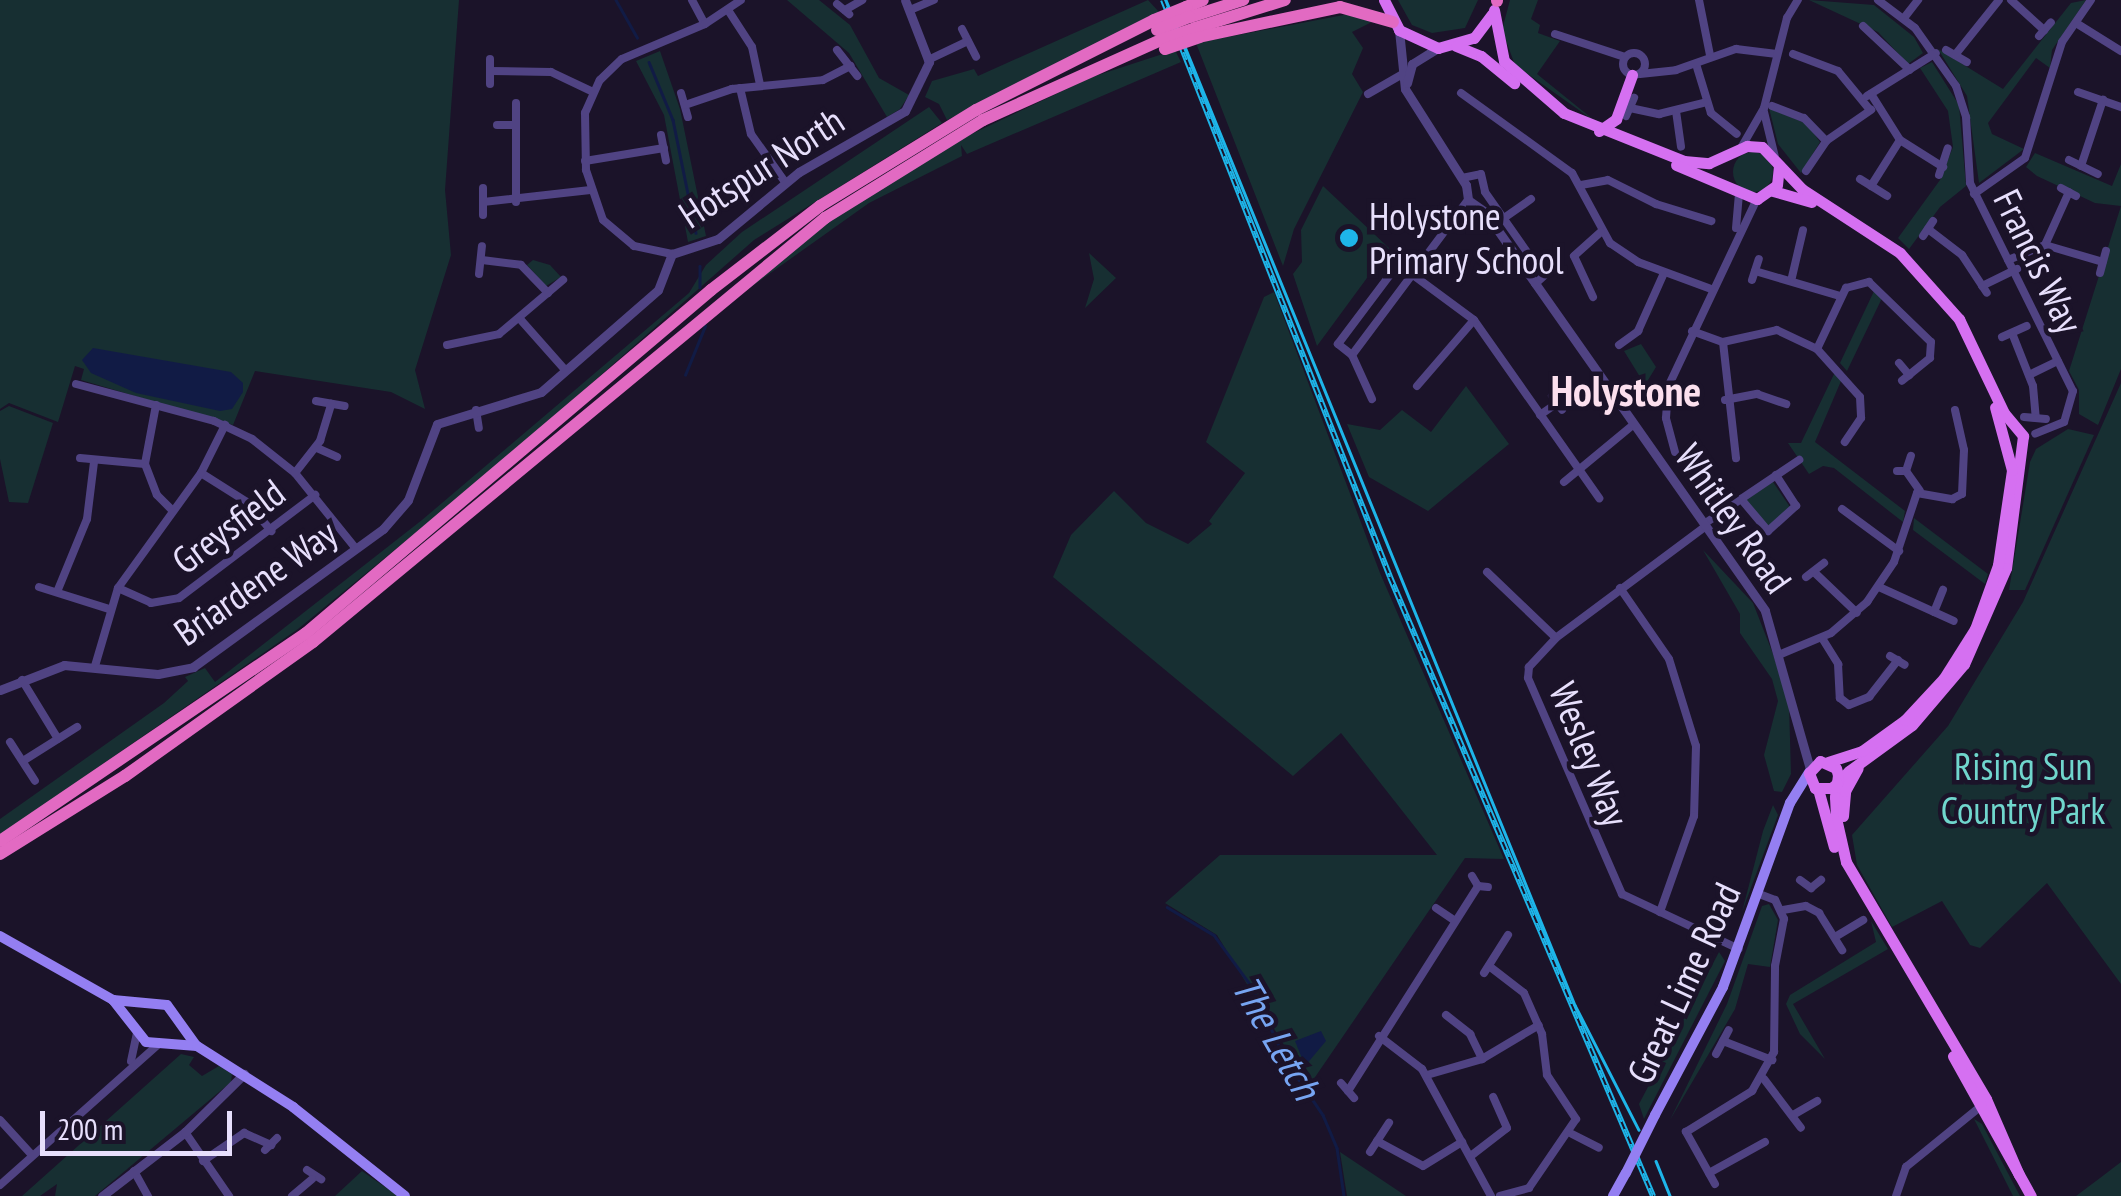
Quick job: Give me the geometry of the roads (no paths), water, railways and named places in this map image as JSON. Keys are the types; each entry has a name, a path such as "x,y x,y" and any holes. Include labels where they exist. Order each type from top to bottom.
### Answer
{"highway":[{"path":"1192,23 1203,0"},
{"path":"0,841 305,634 711,290 820,206 976,110 1087,57 1159,35 1244,0"},
{"path":"0,854 313,642 775,254 899,169 1159,35 1284,0"},
{"path":"1192,23 1340,7 1396,26"}],"main road":[{"path":"1384,0 1396,26 1438,48 1456,46 1478,34 1496,3"},
{"path":"1496,3 1499,50 1511,71 1564,114 1684,161 1762,147 1802,188 1900,253 1959,319 2004,413 2025,438 2010,552 1983,632 1927,711 1836,783 1796,789"},
{"path":"1456,46 1481,56 1583,130 1729,186 1739,196 1757,200 1772,191 1777,161"},
{"path":"1599,130 1616,119 1632,72"},
{"path":"1729,186 1735,153"},
{"path":"1772,191 1828,210 1918,276 1972,350 2004,435 2012,470 1998,564 1966,646 1905,720 1862,750 1810,771 1836,850 1984,1104 2019,1175"},
{"path":"2004,435 2025,438"},
{"path":"2008,451 2025,438"},
{"path":"1856,880 1842,808 1864,761"},
{"path":"1827,762 1836,783 1838,833 1856,880"},
{"name":"Great Lime Road","path":"1613,1196 1740,950 1796,789 1810,771"},
{"path":"0,936 113,1000 136,1030 162,1043 197,1046"},
{"path":"113,1000 167,1005 197,1046 244,1074 405,1196"},
{"path":"136,1030 148,1004"},
{"path":"162,1043 177,1021"},
{"path":"1984,1104 2008,1158 2032,1196"}],"street":[{"path":"692,0 705,24"},
{"path":"490,71 550,72 593,92 622,59 705,24 741,0"},
{"path":"836,4 847,12 862,0"},
{"path":"934,0 908,5 928,60 968,41"},
{"path":"1699,0 1710,56"},
{"path":"1777,161 1768,107 1778,54 1798,0"},
{"name":"Francis Way","path":"1878,0 1904,18 1936,53 1964,106 1974,194 2008,260 2017,269 2073,391 2072,412 2056,428 2025,438"},
{"path":"1904,18 1918,0"},
{"path":"1967,62 1951,52 1999,0"},
{"path":"2011,0 2045,29"},
{"path":"1974,194 2025,158 2062,42 2091,0"},
{"path":"728,10 752,47 760,85"},
{"path":"2076,23 2121,51"},
{"name":"Whitley Road","path":"1396,26 1402,74 1412,100 1462,178 1468,200 1485,212 1764,611 1781,654 1810,771"},
{"path":"1863,26 1910,70"},
{"path":"962,29 976,57"},
{"path":"1555,34 1604,54 1632,72 1664,71 1749,48 1778,54"},
{"path":"1412,100 1409,68 1438,48"},
{"path":"837,50 857,76"},
{"path":"1817,60 1821,50"},
{"path":"1867,96 1936,53"},
{"path":"1604,54 1644,58 1664,71"},
{"path":"1793,54 1817,60 1867,96 1900,140 1941,171 1948,148"},
{"path":"1626,57 1632,72"},
{"path":"1632,72 1644,58"},
{"path":"490,59 490,84"},
{"name":"Hotspur North","path":"593,92 584,123 590,190 618,236 644,250 672,254 718,238 785,182 902,114 921,86 928,60"},
{"path":"1696,64 1706,102 1737,134"},
{"path":"684,105 740,88 823,80 852,66"},
{"path":"1368,94 1402,74"},
{"path":"740,88 751,134 785,182"},
{"path":"2078,92 2121,107"},
{"path":"1461,93 1561,164 1581,185 1602,232 1664,273 1711,289"},
{"path":"680,94 688,116"},
{"path":"2081,166 2103,100"},
{"path":"1630,107 1676,111 1706,102"},
{"path":"516,103 516,202"},
{"path":"1468,116 1477,107"},
{"path":"1768,107 1804,118 1826,141"},
{"path":"1735,153 1768,107"},
{"path":"1806,172 1826,141 1874,108"},
{"path":"1676,111 1681,148"},
{"path":"497,125 516,125"},
{"path":"661,135 666,161"},
{"path":"1871,186 1900,140"},
{"path":"585,161 664,148"},
{"path":"2069,160 2098,174"},
{"path":"1462,178 1481,174 1534,262 1547,269 1535,284"},
{"path":"1860,179 1887,196"},
{"path":"1581,185 1608,180 1711,221"},
{"path":"483,188 483,215"},
{"path":"483,202 516,202 590,190"},
{"path":"2045,245 2068,192"},
{"path":"1734,237 1739,196"},
{"path":"1504,218 1531,199"},
{"path":"1352,355 1468,200"},
{"path":"1675,452 1666,414 1668,387 1734,237 1757,200"},
{"path":"1684,227 1688,214"},
{"path":"1928,229 1962,255 1985,289 2017,269"},
{"path":"1792,277 1804,230"},
{"path":"1593,297 1574,256 1602,232"},
{"path":"1787,238 1801,242"},
{"path":"2008,260 2045,245 2103,262"},
{"path":"479,274 482,246"},
{"path":"2100,273 2106,251"},
{"name":"Briardene Way","path":"0,690 56,666 95,666 158,674 194,667 356,549 404,507 434,427 476,410 531,398 658,290 672,254"},
{"path":"1386,255 1474,320 1598,498"},
{"path":"1759,259 1753,275 1792,277 1840,296"},
{"path":"482,260 521,264 548,293"},
{"path":"1374,402 1352,355 1338,344 1398,264"},
{"path":"1619,331 1622,342 1638,331 1664,273"},
{"path":"447,345 492,337 520,319 563,280"},
{"path":"1817,349 1840,296 1854,283 1869,282 1931,342 1930,358 1906,378 1899,363"},
{"path":"520,319 566,371"},
{"path":"1417,386 1474,320"},
{"path":"2002,338 2027,326"},
{"path":"462,330 464,342"},
{"path":"1692,332 1723,342 1777,330 1817,349 1860,396 1861,418 1847,439 1858,442"},
{"path":"2012,333 2029,375 2036,418"},
{"path":"1723,342 1725,400 1736,458"},
{"path":"2029,375 2058,361"},
{"path":"92,388 95,378"},
{"path":"76,384 224,425 295,473 356,549"},
{"path":"1725,400 1758,394 1786,404"},
{"path":"316,401 345,406"},
{"path":"1540,414 1557,403"},
{"path":"295,473 316,448 331,404"},
{"path":"156,405 145,464 157,495 172,510"},
{"path":"476,410 478,428"},
{"path":"1653,414 1666,414"},
{"path":"1911,456 1901,471 1920,491 1952,500 1962,494 1956,414 1945,422"},
{"path":"2024,417 2046,419"},
{"path":"95,666 118,588 201,473 224,425"},
{"path":"1564,482 1633,425"},
{"path":"1720,450 1732,446"},
{"path":"316,448 338,457"},
{"path":"80,458 145,464"},
{"name":"Wesley Way","path":"1740,950 1622,894 1612,880 1536,702 1529,667 1556,638 1620,588 1799,460"},
{"path":"57,592 87,520 94,462"},
{"path":"201,473 247,502 271,531"},
{"path":"1740,499 1768,532 1796,506 1776,476"},
{"path":"1781,654 1822,638 1857,613 1899,551 1920,491"},
{"name":"Greysfield","path":"118,588 151,603 171,601 315,495"},
{"path":"1842,509 1847,520 1899,551"},
{"path":"1824,563 1810,574 1857,613"},
{"path":"1487,572 1556,638"},
{"path":"40,586 109,609"},
{"path":"1878,587 1954,621"},
{"path":"1620,588 1669,660 1696,746 1694,816 1660,912"},
{"path":"1934,612 1944,590"},
{"path":"1822,638 1838,664 1840,698 1848,705 1869,697 1898,660"},
{"path":"22,680 58,739"},
{"path":"23,761 77,728"},
{"path":"10,742 35,781"},
{"path":"1805,742 1827,762"},
{"path":"1348,1091 1379,1036 1455,921 1483,887 1472,876"},
{"path":"1800,880 1811,888"},
{"path":"1806,906 1811,888 1822,880"},
{"path":"1759,894 1783,910 1806,906 1824,918 1842,950"},
{"path":"1436,908 1455,921"},
{"path":"1715,1184 1686,1132 1764,1079 1772,1060 1783,910"},
{"path":"1835,937 1863,920"},
{"path":"1500,1196 1528,1193 1572,1134 1576,1115 1546,1075 1539,1025 1522,990 1486,970 1506,939 1512,950"},
{"path":"1455,1021 1463,1009"},
{"path":"1446,1015 1455,1021 1482,1059"},
{"path":"1426,1075 1482,1059 1539,1025"},
{"path":"126,1069 136,1030"},
{"path":"1716,1054 1730,1030"},
{"path":"1379,1036 1404,1052 1426,1075 1446,1122 1472,1154 1491,1196"},
{"path":"1723,1041 1772,1060"},
{"path":"0,1185 126,1069 162,1043"},
{"path":"102,1196 185,1132 244,1074"},
{"path":"1764,1079 1801,1128"},
{"path":"1472,1154 1506,1131 1502,1108 1494,1096"},
{"path":"1502,1108 1514,1101"},
{"path":"1793,1115 1817,1101"},
{"path":"1896,1196 1900,1173 1984,1104"},
{"path":"0,1120 32,1156"},
{"path":"1370,1152 1388,1124"},
{"path":"185,1132 229,1196"},
{"path":"203,1161 244,1132 271,1144"},
{"path":"1572,1134 1592,1148"},
{"path":"1377,1140 1423,1166 1462,1142"},
{"path":"1745,1140 1750,1150"},
{"path":"1709,1173 1765,1142"},
{"path":"134,1171 148,1196"},
{"path":"292,1196 313,1176"}],"water":[{"path":"93,348 231,372 243,383 243,392 232,409 220,411 136,393 91,373 82,360"},
{"path":"1321,1031 1326,1041 1305,1066 1295,1041"}],"waterway":[{"path":"616,0 637,37"},
{"path":"649,62 673,120 696,233"},
{"path":"700,266 700,287"},
{"path":"685,375 705,326"},
{"name":"The Letch","path":"1167,907 1214,935 1252,987 1285,1059 1323,1115 1337,1148 1344,1196"}],"tram line":[{"path":"1166,0 1575,1005 1639,1130"},
{"path":"1656,1161 1670,1196"}],"railway":[{"path":"1163,0 1390,577 1653,1196"}],"place":[{"name":"Holystone Primary School","path":"1349,238"}],"district":[{"name":"Holystone","path":"1626,391"}],"park label":[{"name":"Rising Sun Country Park","path":"2023,788"}]}
